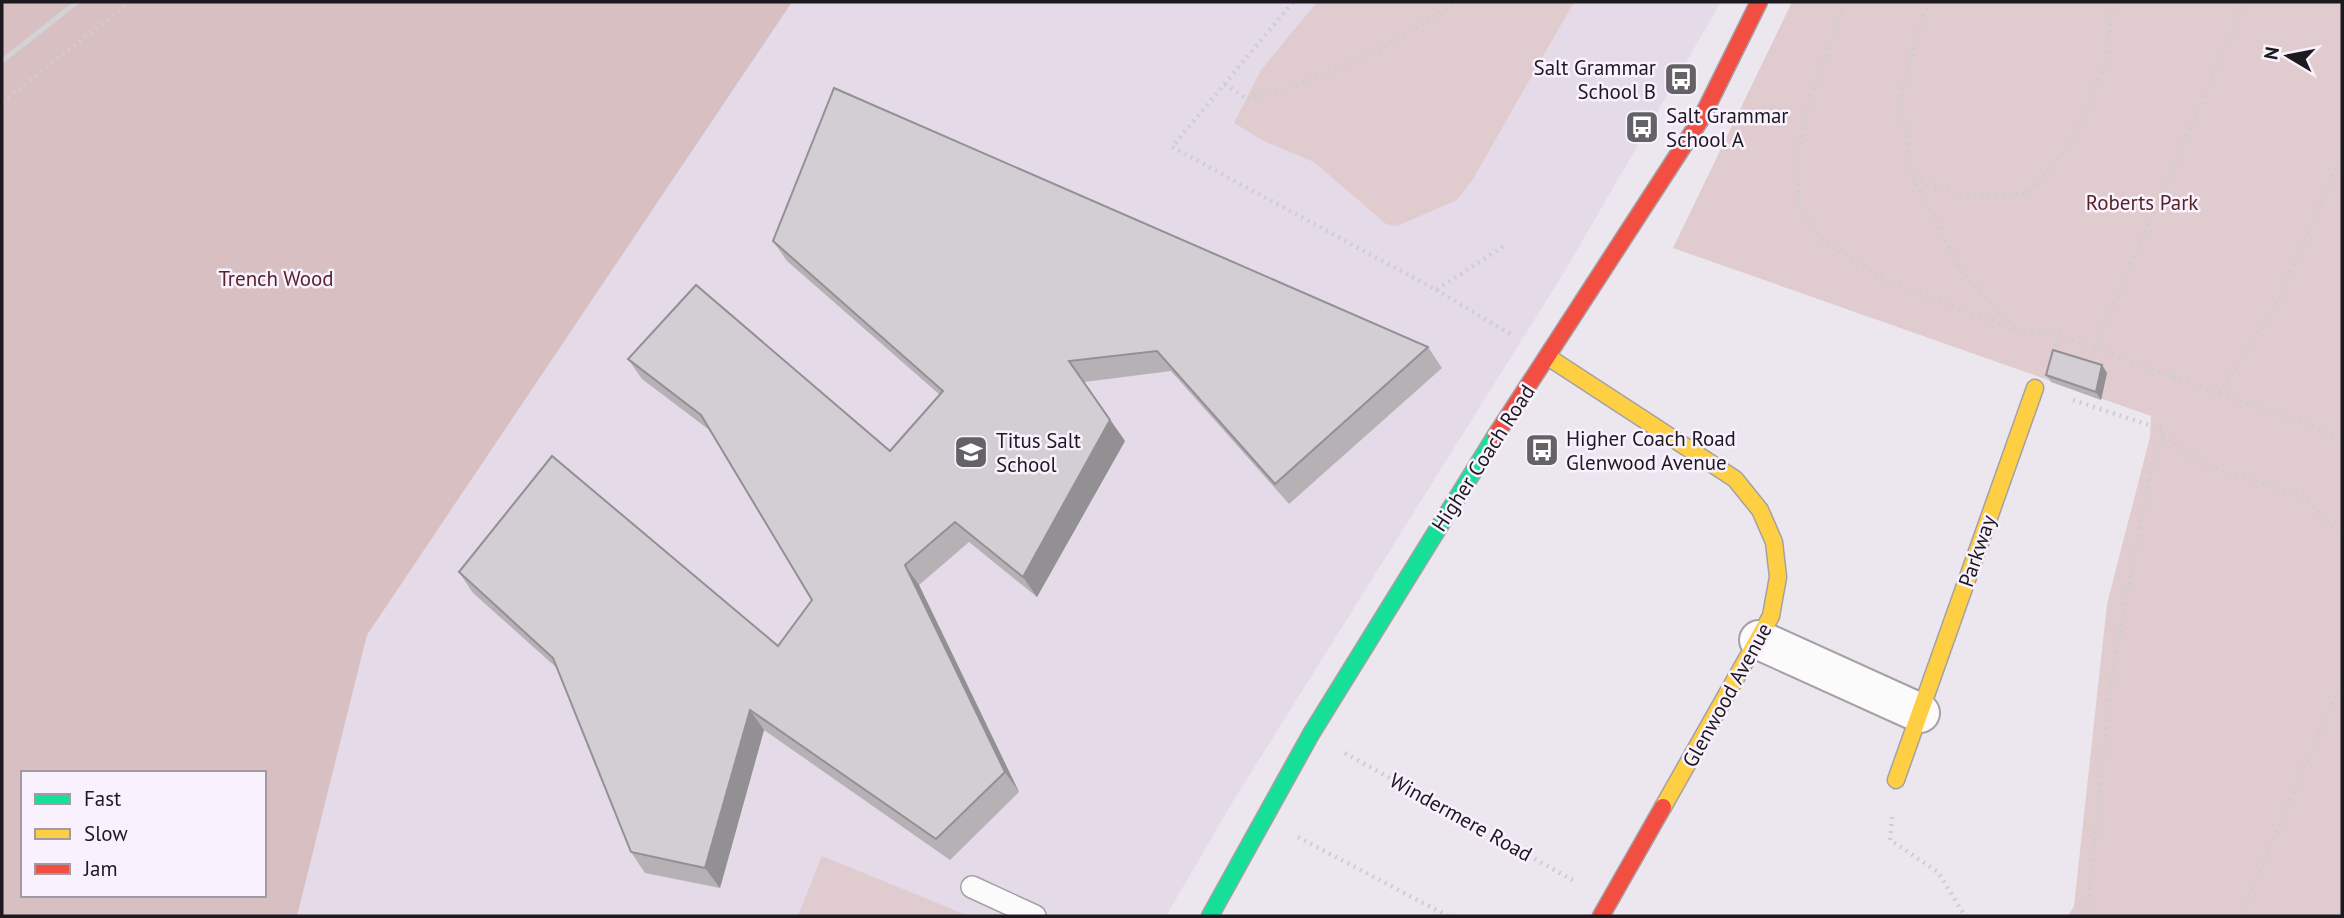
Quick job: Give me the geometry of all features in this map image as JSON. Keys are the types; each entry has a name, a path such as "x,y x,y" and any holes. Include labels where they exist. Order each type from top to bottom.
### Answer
{"street":[{"name":"Higher Coach Road","path":"1210,916 1311,734 1465,483 1701,119 1759,2"},
{"name":"Glenwood Avenue","path":"1548,356 1735,479 1752,496 1765,515 1774,537 1779,563 1778,590 1771,616 1759,640 1601,916"},
{"name":"Parkway","path":"1896,780 2035,388"},
{"path":"1759,640 1920,713"}],"lane":[{"path":"972,887 1035,916"}],"path":[{"path":"2,102 129,2"},
{"path":"1293,2 1172,147 1436,289 1548,356"},
{"path":"1225,84 1247,99 1299,84 1367,54 1436,16 1455,2"},
{"path":"1845,2 1810,99 1796,164 1799,205 1823,241 1885,280 2018,331 2060,335 2342,437"},
{"path":"1931,2 1924,12 1900,99 1913,178 1962,273 2018,331"},
{"path":"1913,178 1964,196 2028,193 2073,142 2104,67 2113,2"},
{"path":"2095,348 2245,2"},
{"path":"2220,393 2278,302 2342,155"},
{"path":"1436,289 1507,244"},
{"path":"2035,388 2164,430 2150,479 2112,675 2087,916"},
{"path":"2162,436 2207,466 2303,496 2342,536"},
{"path":"2240,916 2342,681"},
{"name":"Windermere Road","path":"1311,734 1611,901"},
{"path":"1896,780 1890,840 1938,873 1965,916"},
{"path":"1264,818 1448,916"}],"shaded area":[{"name":"Titus Salt School","path":"792,2 1721,2 1566,269 1232,803 1166,916 297,916 367,635"}],"green space":[{"name":"Trench Wood","path":"2,2 792,2 367,635 297,916 2,916"},
{"path":"1317,2 1574,2 1473,179 1457,200 1397,226 1386,224 1314,162 1264,141 1234,123 1261,70"},
{"name":"Roberts Park","path":"1792,2 2342,2 2342,916 2068,916 2074,906 2107,604 2150,437 2151,416 1673,248"},
{"path":"822,856 969,916 798,916"}],"building":[{"path":"834,88 1428,347 1275,484 1157,351 1069,361 1110,420 1023,577 955,522 905,565 1005,772 936,839 750,710 705,868 631,852 553,658 459,572 552,456 778,646 812,600 701,415 628,359 696,285 890,451 943,391 773,241"},
{"path":"2053,350 2102,365 2096,392 2046,375"}],"railway":[{"path":"2,61 77,2"}],"traffic: fast":[{"path":"1210,916 1311,734 1496,435"}],"traffic: slow":[{"path":"1548,357 1735,479 1760,510 1774,542 1778,577 1771,616 1663,807"},
{"path":"1896,780 2035,388"}],"traffic: jam":[{"path":"1496,435 1701,119 1759,2"},
{"path":"1601,916 1663,807"}],"place":[{"name":"Salt Grammar School B","path":"1681,79"},
{"name":"Salt Grammar School A","path":"1642,127"},
{"name":"Higher Coach Road Glenwood Avenue","path":"1542,450"},
{"name":"Titus Salt School","path":"971,452"}]}
